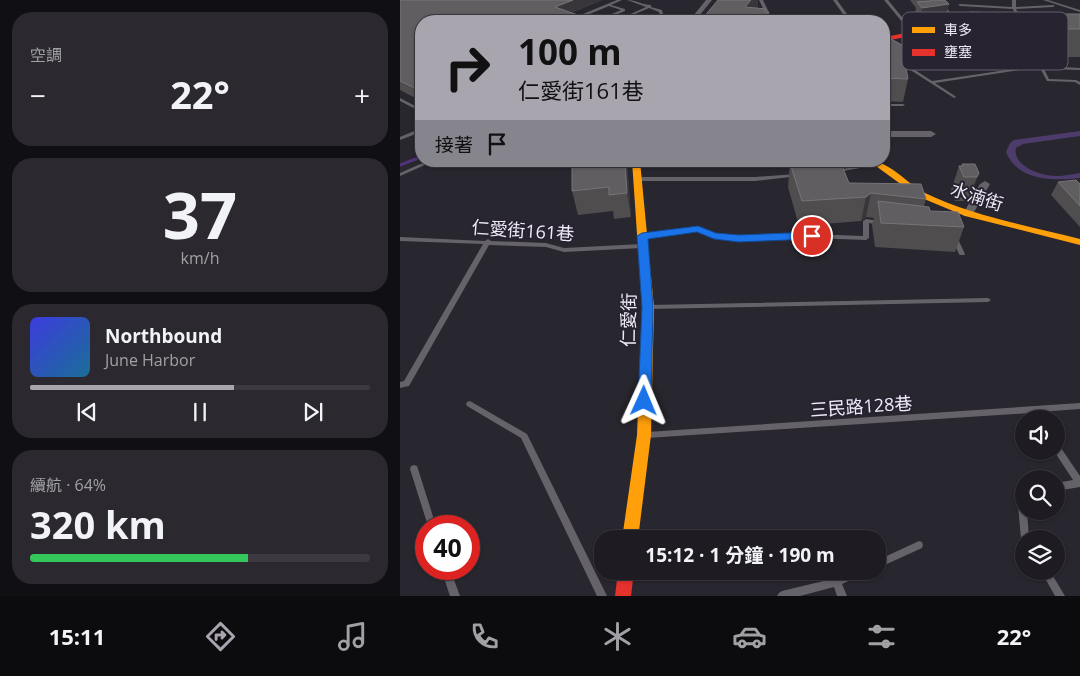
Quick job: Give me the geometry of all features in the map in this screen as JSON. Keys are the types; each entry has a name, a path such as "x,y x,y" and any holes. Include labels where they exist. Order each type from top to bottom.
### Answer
{"street":[{"path":"700,13 709,0"},
{"path":"890,134 931,134"},
{"name":"仁愛街","path":"631,530 644,435 648,307 637,167"},
{"name":"水湳街","path":"881,167 920,194 968,214 1080,242"},
{"path":"968,214 985,184"},
{"path":"623,596 625,580"}],"lane":[{"path":"584,15 620,0"},
{"path":"629,0 650,6 661,12 662,15"},
{"path":"761,0 768,15"},
{"path":"835,0 846,15"},
{"path":"886,0 902,19"},
{"path":"939,0 948,12"},
{"path":"1014,0 1016,12"},
{"path":"1044,0 1080,9"},
{"path":"609,5 624,10 612,15"},
{"path":"960,5 1014,8 1053,6"},
{"path":"630,15 650,6"},
{"path":"700,13 709,14"},
{"path":"892,57 902,63"},
{"path":"914,70 954,97"},
{"path":"934,82 1025,70"},
{"path":"1041,70 1049,82 1076,81 1080,84"},
{"path":"400,99 415,108"},
{"path":"890,105 903,104"},
{"path":"400,139 415,133"},
{"path":"400,175 418,167"},
{"path":"830,172 855,167"},
{"path":"638,180 755,179 801,175"},
{"name":"仁愛街161巷","path":"400,239 488,241 546,245 564,250 643,241 698,229 714,236 739,238 812,236 866,238 866,221 886,223"},
{"path":"945,230 953,234 962,254"},
{"path":"400,385 406,384 488,241"},
{"path":"648,307 988,300"},
{"path":"470,404 524,436 602,596"},
{"name":"三民路128巷","path":"644,435 1080,406"},
{"path":"1065,460 1080,483 1065,486"},
{"path":"414,469 429,515"},
{"path":"886,560 919,546"},
{"path":"449,580 454,596"},
{"path":"782,596 841,580"},
{"path":"1050,580 1060,596"},
{"path":"837,582 842,596"}],"shaded area":[{"path":"1080,131 1080,136 1023,144 1016,148 1016,154 1018,160 1023,165 1036,172 1050,176 1080,173 1080,178 1048,179 1027,174 1011,162 1006,152 1010,143 1014,140"}],"building":[{"path":"400,0 573,0 555,7 578,15 415,15 415,88 400,81"},
{"path":"718,0 751,0 745,7 766,9 764,12 769,12 767,15 706,15"},
{"path":"945,0 949,4 922,8 917,2"},
{"path":"1068,14 1080,14 1080,29 1068,29"},
{"path":"890,38 902,45 902,70 906,70 908,79 890,78"},
{"path":"962,164 975,164 979,173 977,177 964,177 959,166 963,166"},
{"path":"572,167 625,167 627,193 609,195 609,187 572,191"},
{"path":"791,167 842,167 849,183 921,184 926,199 871,193 866,197 802,201"},
{"path":"1076,180 1080,184 1080,206 1058,182"},
{"path":"878,201 929,207 930,211 958,212 964,227 881,223"}],"waterway":[{"path":"400,165 415,159"}],"traffic: slow":[{"path":"631,530 644,435 648,307 636,167"},
{"path":"882,167 920,194 968,214 1080,242"}],"traffic: jam":[{"path":"1068,24 1080,23"},
{"path":"890,38 902,36"},
{"path":"623,596 625,580"}],"route":[{"path":"644,401 648,307 642,236 698,229 714,236 739,238 812,236"}]}
